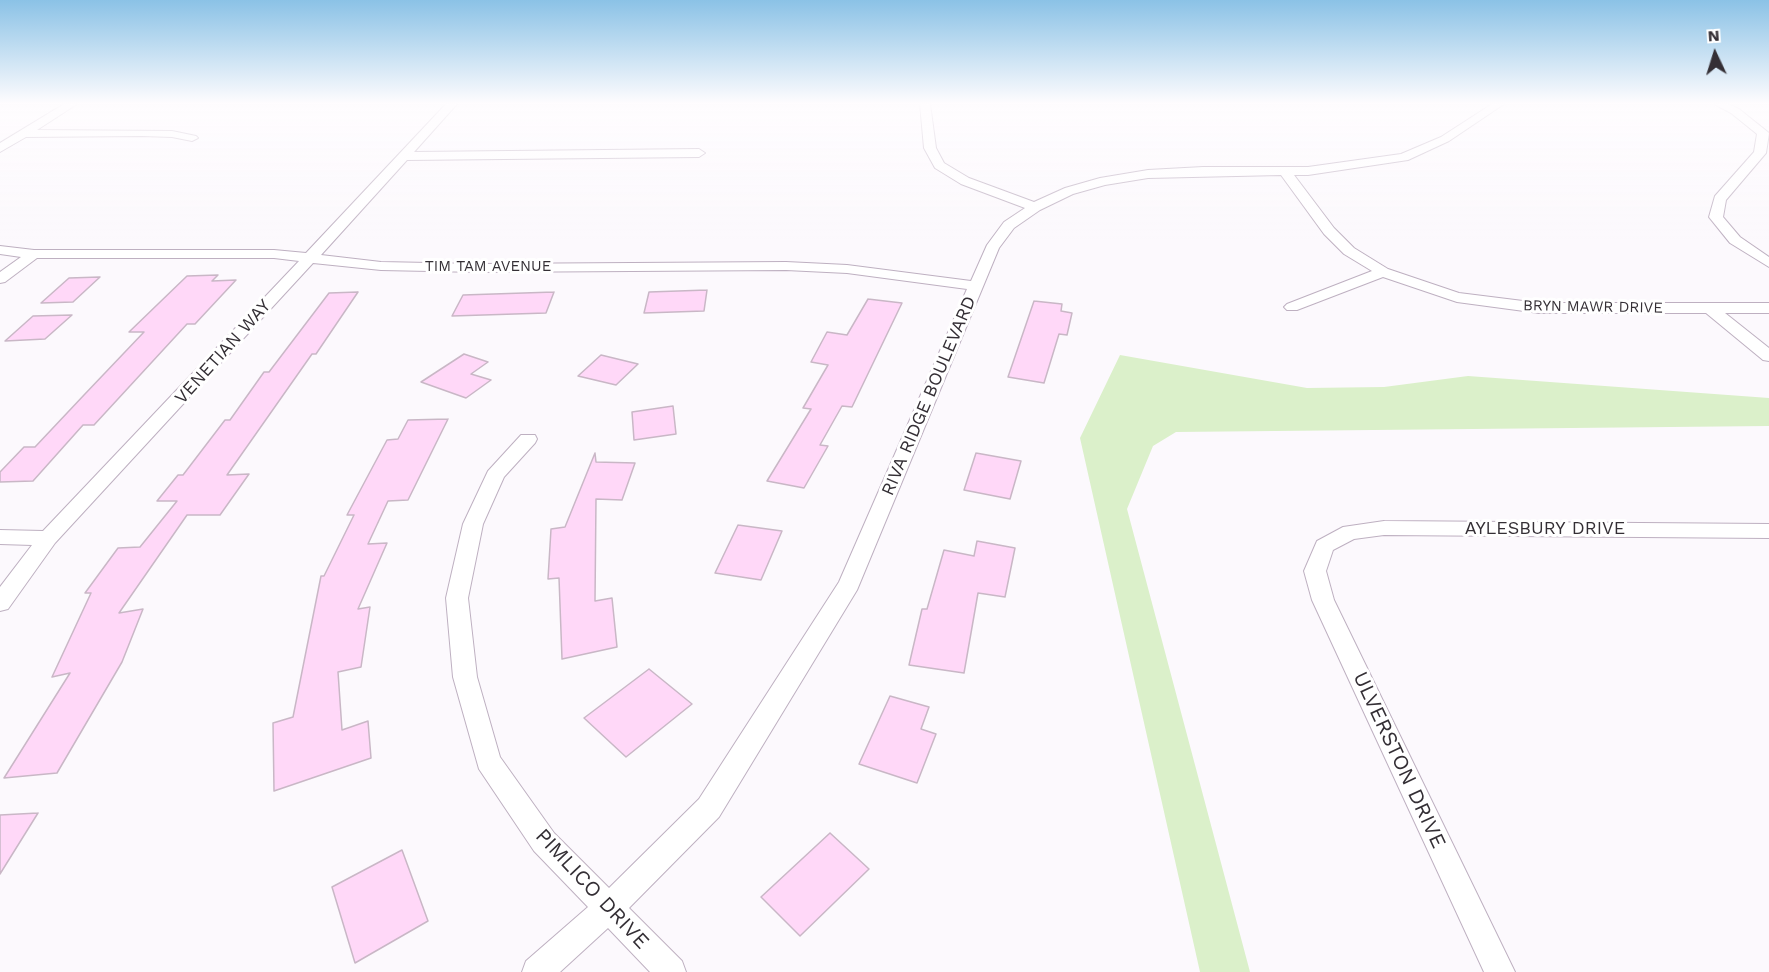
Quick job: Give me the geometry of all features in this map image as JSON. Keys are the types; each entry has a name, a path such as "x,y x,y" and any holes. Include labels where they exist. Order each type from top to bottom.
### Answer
{"street":[{"name":"VENETIAN WAY","path":"0,603 48,538 411,149"},
{"path":"931,149 939,165 965,181 1035,207"},
{"name":"RIVA RIDGE BOULEVARD","path":"537,972 608,909 709,808 849,584 992,248 1009,225 1035,207 1069,191 1104,181 1148,174 1203,171 1308,171 1404,157 1421,149"},
{"path":"1761,149 1760,153 1720,199 1716,217 1736,240 1769,263"},
{"path":"405,156 699,153"},
{"name":"BRYN MAWR DRIVE","path":"1286,171 1329,231 1349,251 1383,272 1457,297 1539,308 1769,308"},
{"name":"TIM TAM AVENUE","path":"0,250 34,254 274,254 310,256 381,266 478,268 796,266 847,269 976,286"},
{"path":"0,279 34,254"},
{"path":"1292,308 1383,272"},
{"path":"1711,309 1769,356"},
{"name":"PIMLICO DRIVE","path":"528,439 495,475 473,524 457,598 465,677 488,761 544,842 671,972"},
{"name":"AYLESBURY DRIVE","path":"1324,546 1350,532 1384,528 1769,531"},
{"path":"0,537 48,538"},
{"name":"ULVERSTON DRIVE","path":"1324,546 1315,571 1323,600 1500,972"}],"green space":[{"path":"1120,355 1307,388 1384,387 1468,376 1769,398 1769,426 1176,432 1153,446 1127,509 1250,972 1200,972 1080,438"}],"building":[{"path":"218,275 212,281 236,280 195,324 187,324 94,425 83,425 33,481 0,482 0,472 24,447 35,447 144,332 129,332 187,276"},
{"path":"100,277 73,302 41,303 69,278"},
{"path":"707,290 704,311 644,313 649,292"},
{"path":"358,292 316,354 312,354 227,475 249,474 220,515 187,515 119,613 143,609 122,662 57,773 4,778 70,673 52,677 91,593 85,593 118,548 140,547 177,501 157,501 178,475 183,475 225,420 230,420 264,372 269,372 329,293"},
{"path":"554,292 546,313 452,316 463,295"},
{"path":"868,299 902,303 852,407 842,406 820,445 828,446 804,488 767,481 811,409 803,408 828,365 811,362 827,332 847,335"},
{"path":"1034,301 1062,304 1061,311 1072,313 1067,335 1059,334 1044,383 1008,377"},
{"path":"72,315 45,339 5,341 33,316"},
{"path":"464,354 488,362 471,374 491,380 466,398 421,382"},
{"path":"601,355 638,364 616,385 578,376"},
{"path":"673,406 676,434 634,440 632,412"},
{"path":"448,419 408,500 388,501 368,544 387,543 358,609 370,607 361,667 338,672 342,730 368,721 371,758 274,791 273,723 293,717 321,576 324,576 354,515 347,515 387,440 398,439 408,420"},
{"path":"595,453 596,462 635,463 622,500 596,499 595,601 612,598 617,647 562,659 559,578 548,579 551,529 565,527"},
{"path":"976,453 1021,461 1010,499 964,490"},
{"path":"738,525 782,531 761,580 715,573"},
{"path":"977,541 1015,548 1005,597 978,593 964,673 909,665 922,609 927,609 944,550 974,556"},
{"path":"649,669 692,704 626,757 584,718"},
{"path":"890,696 929,707 921,729 936,734 917,783 859,764"},
{"path":"38,813 0,874 0,815"},
{"path":"830,833 869,869 800,936 761,897"},
{"path":"402,850 428,921 355,963 332,887"}]}
